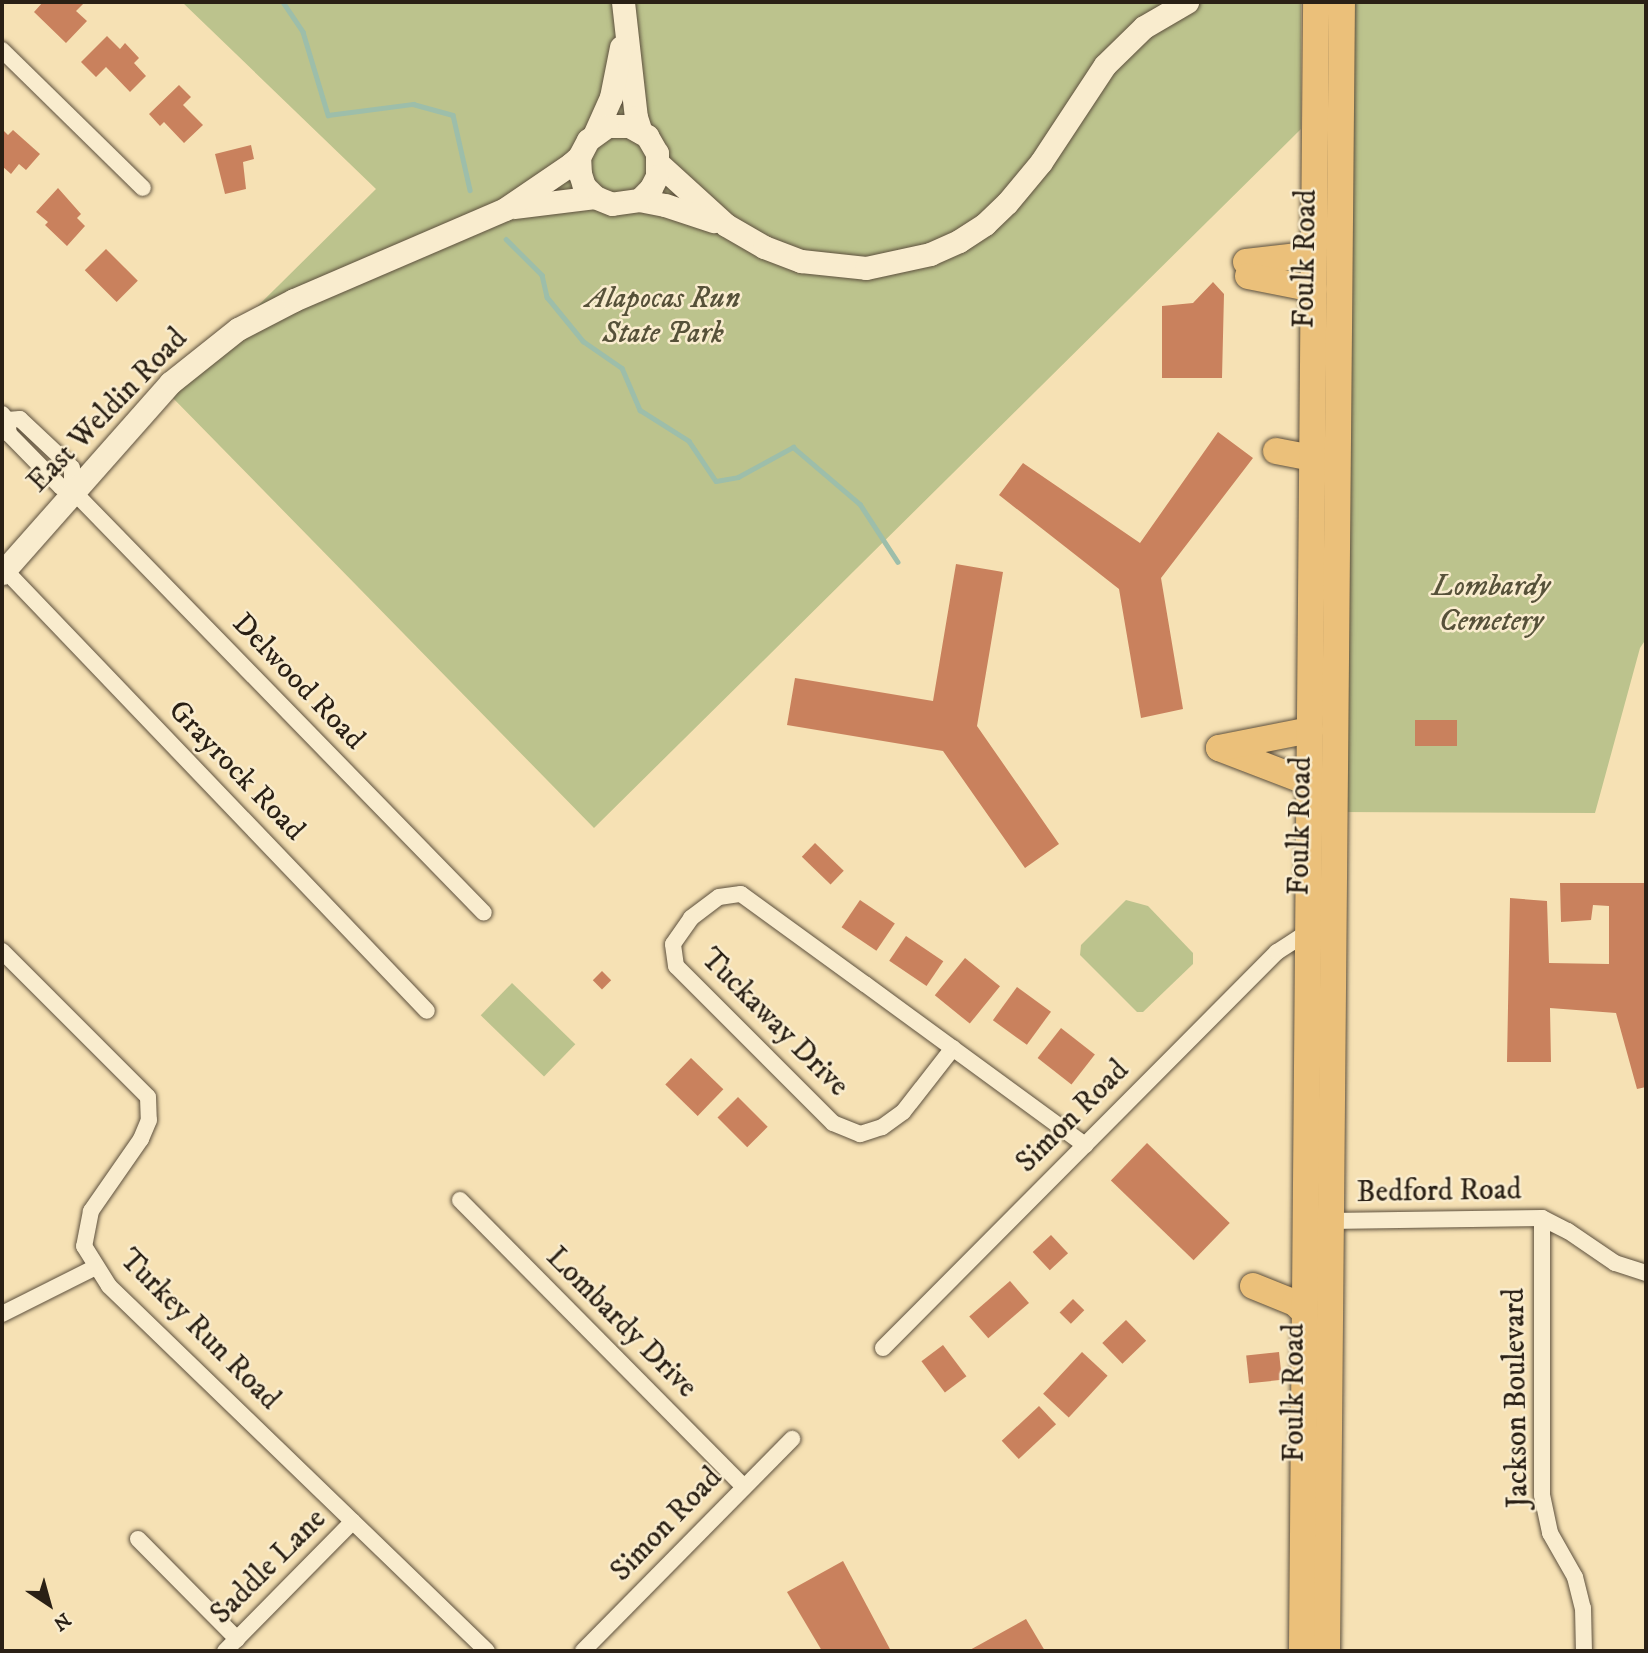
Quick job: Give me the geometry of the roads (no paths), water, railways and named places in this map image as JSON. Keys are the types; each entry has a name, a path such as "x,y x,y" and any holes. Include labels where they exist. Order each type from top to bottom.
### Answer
{"main road":[{"name":"Foulk Road","path":"1302,1651 1310,730 1324,596 1312,458 1316,2"},
{"name":"Foulk Road","path":"1328,1651 1329,1221 1324,596 1342,2"},
{"path":"1314,254 1247,269 1314,289"},
{"path":"1276,451 1312,458"},
{"path":"1310,730 1219,748 1310,783"},
{"path":"1253,1286 1295,1303 1305,1313"}],"street":[{"path":"624,13 611,97 595,133 586,142 579,157 580,178 595,197 617,205 639,200 665,205 726,225 781,254 801,261 866,268 902,262 959,241 985,223 1023,184 1105,65 1124,44 1160,16 1187,2"},
{"path":"624,13 636,117 641,132 655,147 659,164 655,181 639,200"},
{"path":"2,50 143,188"},
{"path":"595,133 618,125 641,132"},
{"name":"East Weldin Road","path":"3,572 72,490 170,383 229,335 294,300 505,209 579,157"},
{"path":"659,164 726,225"},
{"name":"East Weldin Road","path":"505,209 595,197"},
{"name":"Delwood Road","path":"4,417 9,434 61,487 72,490 484,913"},
{"name":"Grayrock Road","path":"3,572 427,1011"},
{"name":"Tuckaway Drive","path":"953,1048 902,1112 882,1127 860,1134 833,1123 676,966 673,944 691,918 719,897 741,894 953,1048 1085,1145"},
{"name":"Simon Road","path":"883,1348 1277,952 1308,932"},
{"name":"Turkey Run Road","path":"2,951 148,1097 149,1120 141,1139 91,1210 84,1246 109,1286 487,1651"},
{"name":"Lombardy Drive","path":"460,1200 743,1486"},
{"name":"Bedford Road","path":"1306,1233 1329,1221 1542,1218 1568,1231 1615,1263 1646,1273"},
{"name":"Jackson Boulevard","path":"1542,1218 1542,1495 1550,1533 1576,1577 1583,1608 1584,1651"},
{"path":"2,1314 96,1267"},
{"name":"Simon Road","path":"583,1651 792,1439"},
{"name":"Saddle Lane","path":"225,1651 353,1521"},
{"path":"138,1539 237,1639"}],"waterway":[{"path":"283,2 303,32 328,115 413,104 453,115 470,190"},
{"path":"506,239 542,275 547,297 583,341 622,368 640,410 689,441 716,481 738,477 793,447 860,504 898,562"}],"park label":[{"name":"Alapocas Run State Park","path":"663,316"},
{"name":"Lombardy Cemetery","path":"1491,604"}]}
